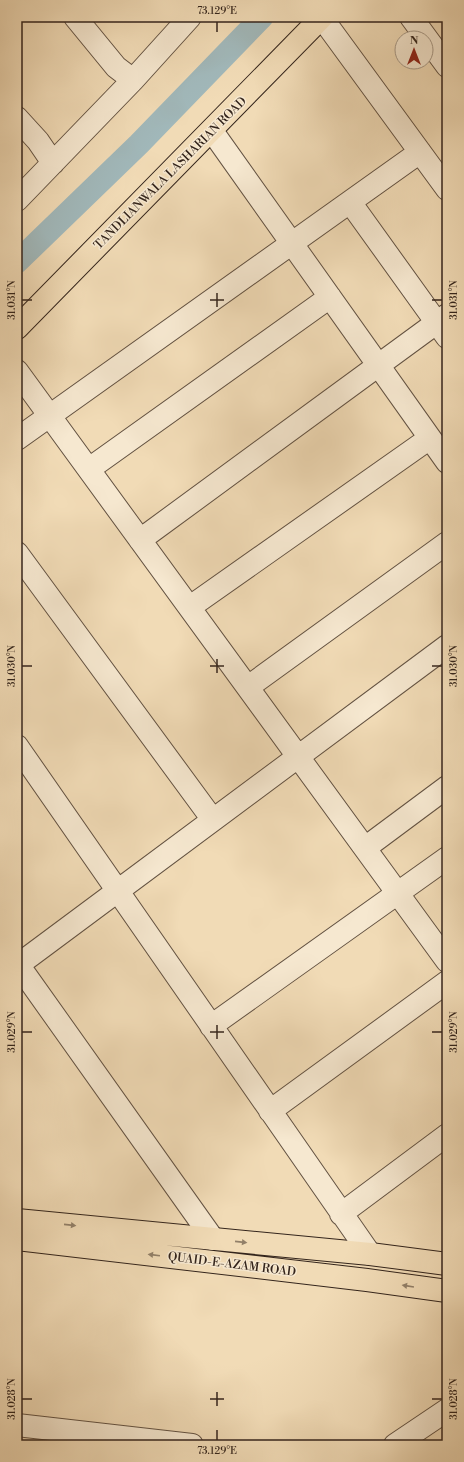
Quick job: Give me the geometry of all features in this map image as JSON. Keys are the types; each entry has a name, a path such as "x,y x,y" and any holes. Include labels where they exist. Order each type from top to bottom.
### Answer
{"main road":[{"name":"TANDLIANWALA LASHARIAN ROAD","path":"17,328 212,131 322,17"},
{"name":"QUAID-E-AZAM ROAD","path":"17,1220 43,1232 447,1291"},
{"name":"QUAID-E-AZAM ROAD","path":"17,1240 43,1232 213,1239 370,1254 447,1264"}],"street":[{"path":"76,17 116,67 133,80"},
{"path":"17,200 133,80 190,17"},
{"path":"322,17 447,189"},
{"path":"419,20 447,66"},
{"path":"17,118 38,141 53,163"},
{"path":"212,131 447,462"},
{"path":"17,439 420,152"},
{"path":"140,540 378,366 444,325 350,202"},
{"path":"89,469 330,297"},
{"path":"17,371 447,961"},
{"path":"190,607 430,438"},
{"path":"248,687 447,543"},
{"path":"17,553 213,820"},
{"path":"213,1239 20,972 118,891 447,646"},
{"path":"17,746 370,1254"},
{"path":"365,848 447,788"},
{"path":"211,1026 447,858"},
{"path":"270,1111 447,982"},
{"path":"341,1214 447,1135"},
{"path":"395,1445 447,1410"},
{"path":"17,1425 97,1439 192,1445"}],"waterway":[{"path":"17,262 139,144 262,17"}]}
